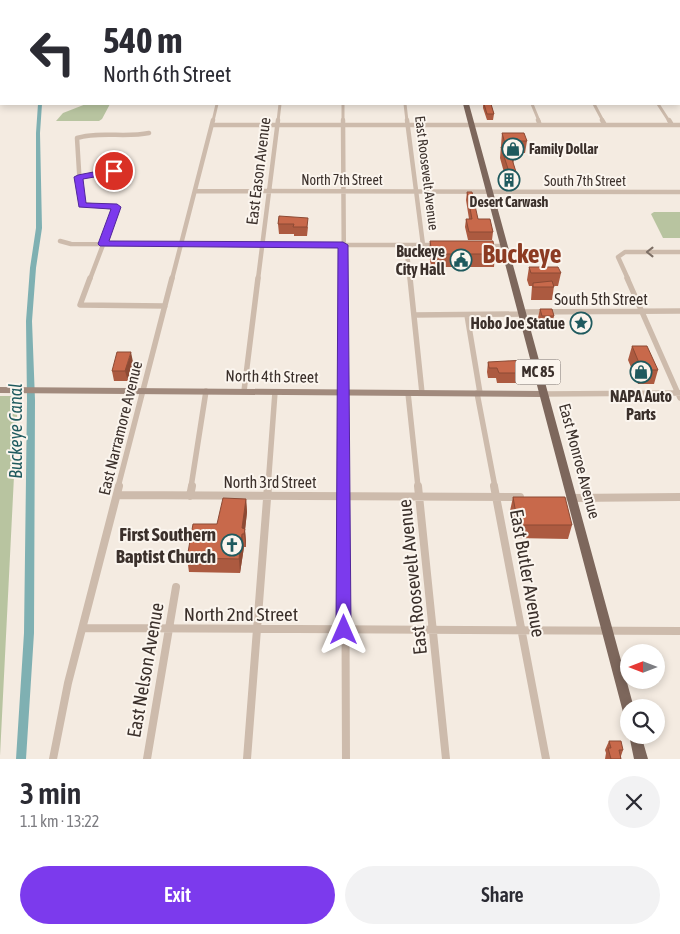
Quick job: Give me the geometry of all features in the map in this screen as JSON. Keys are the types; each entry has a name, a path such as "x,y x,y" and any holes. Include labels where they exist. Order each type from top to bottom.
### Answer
{"main road":[{"name":"East Monroe Avenue","path":"466,105 543,394 567,498 608,632 626,699"},
{"path":"638,744 642,759"}],"street":[{"name":"East Narramore Avenue","path":"54,759 68,683 118,495 143,390 217,105"},
{"name":"East Eason Avenue","path":"244,391 280,105"},
{"path":"343,105 346,759"},
{"name":"East Roosevelt Avenue","path":"405,105 424,245"},
{"path":"532,105 540,126"},
{"path":"595,105 605,125"},
{"path":"659,105 672,125"},
{"path":"212,124 680,125"},
{"path":"149,134 138,136 78,136 76,139 82,205 117,207 80,305 165,306"},
{"path":"78,177 110,173 124,163"},
{"name":"North 7th Street","path":"195,191 489,192"},
{"name":"South 7th Street","path":"489,192 680,192"},
{"path":"60,241 72,244 440,246"},
{"name":"East Roosevelt Avenue","path":"406,245 422,393"},
{"path":"476,246 504,246"},
{"path":"543,394 679,395 619,261 620,254 680,252"},
{"name":"South 5th Street","path":"414,315 680,311"},
{"name":"East Butler Avenue","path":"467,315 478,393 546,759"},
{"name":"North 4th Street","path":"0,390 543,394"},
{"path":"190,496 206,391"},
{"path":"247,759 275,392"},
{"name":"East Roosevelt Avenue","path":"408,393 446,759"},
{"name":"North 3rd Street","path":"118,495 526,497"},
{"path":"567,498 680,497"},
{"name":"East Nelson Avenue","path":"147,759 176,587"},
{"name":"North 2nd Street","path":"83,628 168,630 680,631"}],"green space":[{"path":"83,105 109,105 99,121 56,121 63,113"},
{"path":"654,212 680,212 680,238 663,238 651,214"},
{"path":"0,396 18,396 0,756"}],"building":[{"path":"484,105 491,105 494,114 487,114"},
{"path":"502,133 524,133 527,141 512,141 515,152 510,153 517,175 510,175 501,147 506,147"},
{"path":"467,192 472,192 478,219 490,219 493,232 469,232 466,219 472,219"},
{"path":"279,216 308,218 307,227 293,227 294,224 278,224"},
{"path":"430,241 493,241 495,254 432,254"},
{"path":"529,267 558,267 561,273 531,273"},
{"path":"552,281 554,287 533,287 533,283"},
{"path":"540,309 552,309 554,316 542,316"},
{"path":"632,346 647,346 658,370 642,370"},
{"path":"117,352 131,352 125,371 112,371"},
{"path":"526,360 529,373 499,373 497,368 489,368 488,362"},
{"path":"513,497 565,497 572,525 518,525"},
{"path":"223,498 246,499 242,528 245,529 244,534 242,534 239,559 187,558 193,524 217,524"},
{"path":"609,741 620,741 623,750 619,750 621,759 611,759 608,748 611,748"}],"waterway":[{"name":"Buckeye Canal","path":"21,759 29,633 31,400 29,321 33,268 39,228 38,133 40,105"}],"place":[{"name":"Family Dollar","path":"513,149"},
{"name":"Desert Carwash","path":"509,180"},
{"name":"Buckeye City Hall","path":"461,260"},
{"name":"Hobo Joe Statue","path":"581,323"},
{"name":"NAPA Auto Parts","path":"641,372"},
{"name":"First Southern Baptist Church","path":"232,545"}],"district":[{"name":"Buckeye","path":"522,254"}],"route":[{"path":"114,171 78,177 82,205 117,207 103,244 343,245 344,630"}]}
